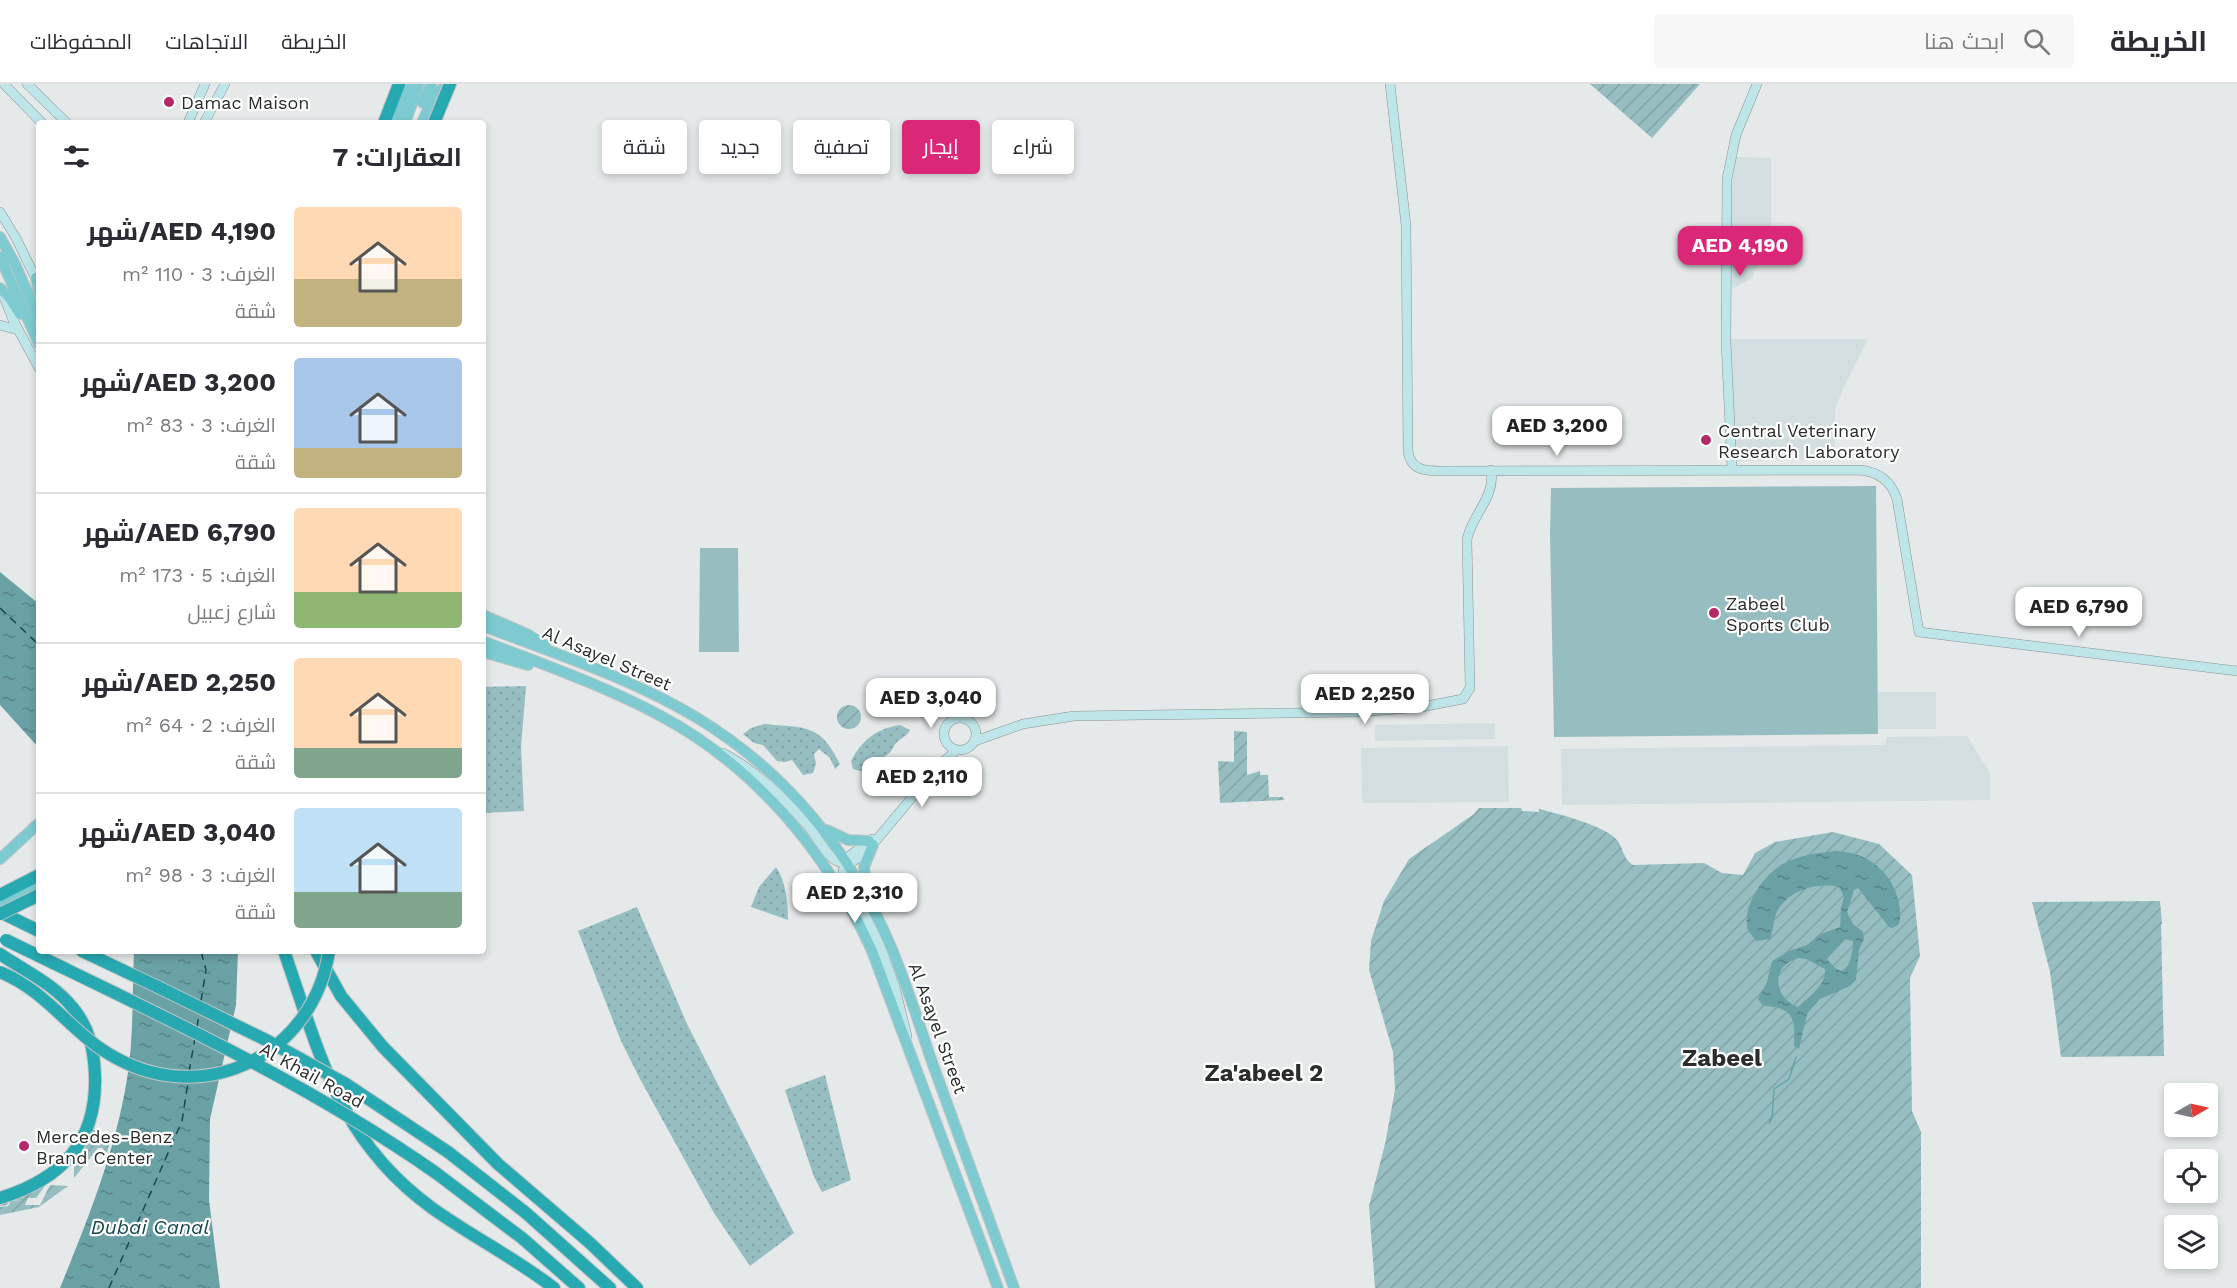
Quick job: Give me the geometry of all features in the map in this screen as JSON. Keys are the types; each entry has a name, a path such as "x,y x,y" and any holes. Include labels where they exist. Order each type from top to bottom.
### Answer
{"highway":[{"path":"435,120 450,84"},
{"path":"386,120 402,87"},
{"path":"0,896 36,877"},
{"path":"0,913 36,896"},
{"path":"0,913 36,930"},
{"name":"Al Khail Road","path":"3,938 251,1060 390,1141 522,1238 579,1288"},
{"path":"0,954 56,990 80,1016 92,1045 95,1087 90,1122 82,1141 68,1160 57,1171 39,1182 0,1198"},
{"name":"Al Khail Road","path":"88,954 158,987 329,1075 394,1114 448,1152 533,1219 610,1288"},
{"path":"108,954 145,975 158,987"},
{"path":"285,954 335,1093 371,1152 399,1181 433,1209 501,1251 554,1288"},
{"path":"318,954 341,996 383,1047 512,1177 582,1235 637,1288"},
{"path":"0,972 41,996 88,1039 115,1058 147,1071 169,1076 191,1077 212,1075 240,1067 257,1059 281,1042 301,1021 312,1005 323,978 328,954"}],"main road":[{"path":"406,120 419,84"},
{"path":"416,120 431,84"},
{"path":"423,120 435,93 450,84"},
{"path":"396,120 402,87"},
{"path":"0,237 15,264 36,312"},
{"path":"0,256 36,338"},
{"path":"0,287 13,302 36,340"},
{"path":"486,616 527,634 557,654"},
{"name":"Al Asayel Street","path":"486,627 649,692 708,725 764,766 820,825 870,902 897,962 1014,1288"},
{"path":"486,642 552,668"},
{"path":"486,653 525,665 552,668"},
{"name":"Al Asayel Street","path":"552,668 650,710 710,747 776,805 803,837 838,886 872,951 998,1288"},
{"path":"820,825 848,840 871,843 864,867 870,902"},
{"path":"0,859 36,826"},
{"path":"0,905 36,887"}],"street":[{"path":"4,84 39,120"},
{"path":"27,84 64,120"},
{"path":"189,120 205,84"},
{"path":"206,120 225,84"},
{"path":"1389,84 1406,225 1408,455 1414,465 1423,470 1865,470 1883,478 1892,487 1897,499 1918,632 2237,671"},
{"path":"1732,469 1726,342 1726,184 1736,135 1757,84"},
{"path":"0,212 36,275"},
{"path":"0,287 0,307"},
{"path":"0,287 18,330 36,363"},
{"path":"0,325 18,330"},
{"path":"710,747 732,757 760,777 800,816 833,858 846,862 854,861 940,764 957,750 969,747 975,741 1003,730 1034,721 1074,716 1359,712 1421,707 1463,699 1470,688 1467,540 1471,526 1490,493 1491,470"},
{"path":"940,764 946,742 944,730 952,719 963,717 974,726 989,730 1003,730"},
{"path":"974,726 975,741"},
{"path":"946,742 957,750"},
{"path":"846,862 843,868 844,877 872,927 890,973 905,1023 908,1046"}],"shaded area":[{"path":"1590,84 1700,84 1652,138"},
{"path":"1736,157 1771,158 1771,232 1752,278 1732,289 1730,196"},
{"path":"1731,339 1868,339 1835,410 1835,459 1735,461"},
{"name":"Zabeel Sports Club","path":"1876,486 1878,734 1554,737 1551,488"},
{"path":"700,548 738,548 739,652 699,652"},
{"path":"526,686 521,747 524,811 486,813 486,687"},
{"path":"1878,692 1936,692 1936,729 1878,729"},
{"path":"849,705 854,706 860,712 860,722 854,728 849,729 844,728 838,722 837,717 838,712 844,706"},
{"path":"1495,723 1495,739 1375,741 1375,725"},
{"path":"764,724 801,728 818,734 833,751 840,764 835,769 830,758 819,749 814,754 816,764 813,773 803,775 792,760 777,761 763,745 754,743 743,734 751,728"},
{"path":"900,725 910,730 885,756 883,763 873,765 863,772 853,769 851,761 865,741 884,729"},
{"path":"1234,731 1247,732 1247,775 1260,771 1260,775 1268,775 1269,797 1283,797 1284,800 1220,803 1218,761 1234,762"},
{"path":"1967,736 1990,773 1990,800 1562,805 1561,749 1886,745 1886,737"},
{"path":"1508,746 1509,802 1362,803 1361,748"},
{"path":"1479,808 1521,808 1522,811 1539,812 1539,809 1591,825 1615,838 1626,858 1633,865 1704,863 1722,873 1743,875 1755,853 1775,842 1833,832 1879,844 1912,875 1920,956 1910,978 1912,1111 1921,1132 1921,1288 1375,1288 1369,1206 1385,1144 1395,1090 1393,1052 1369,970 1371,941 1384,901 1409,859 1474,814"},
{"path":"776,867 786,892 788,920 751,907 759,887"},
{"path":"2160,901 2164,1056 2061,1057 2050,972 2032,902"},
{"path":"637,907 687,1024 794,1233 750,1266 714,1213 640,1079 621,1041 578,931"},
{"path":"825,1075 851,1180 822,1192 814,1177 785,1090"},
{"path":"92,1129 111,1137 107,1153 102,1148 98,1148 74,1178 74,1166 86,1150 84,1145"},
{"path":"47,1183 36,1198 28,1198 25,1205 40,1205 50,1185 68,1186 39,1207 0,1215 0,1207 8,1206 11,1201 20,1200 11,1199 7,1205 0,1206 0,1201"}],"water":[{"path":"0,572 36,602 36,745 0,705"},
{"path":"1836,851 1868,859 1884,873 1896,892 1900,920 1898,925 1889,927 1858,888 1854,890 1847,912 1853,924 1863,932 1864,939 1859,950 1856,980 1850,986 1820,999 1807,1014 1799,1049 1794,1046 1793,1022 1787,1012 1763,1006 1758,999 1767,982 1772,961 1789,951 1807,945 1821,934 1840,927 1844,897 1839,887 1830,886 1813,887 1796,893 1782,904 1777,912 1770,939 1756,941 1748,929 1747,917 1756,891 1774,870 1794,859","holes":["1845,939 1853,941 1853,945 1849,962 1843,972 1835,968 1827,959","1798,958 1806,959 1825,969 1820,985 1798,1007 1784,996 1778,982 1783,968"]},
{"name":"Dubai Canal","path":"134,954 238,954 236,1005 210,1119 209,1200 220,1288 60,1288 100,1185 115,1133 127,1079"}],"waterway":[{"path":"1769,1123 1772,1118 1774,1089 1789,1079 1796,1057"}],"ferry route":[{"path":"0,608 36,642"},
{"path":"201,1001 206,970 202,954"},
{"path":"197,1027 199,1014"},
{"path":"189,1072 195,1038"},
{"path":"109,1288 182,1121 188,1082"}],"place":[{"name":"Damac Maison","path":"169,102"},
{"name":"Central Veterinary Research Laboratory","path":"1706,440"},
{"name":"Zabeel Sports Club","path":"1714,613"},
{"name":"Mercedes-Benz Brand Center","path":"24,1146"}],"district":[{"name":"Zabeel","path":"1722,1058"},
{"name":"Za'abeel 2","path":"1264,1073"}]}
